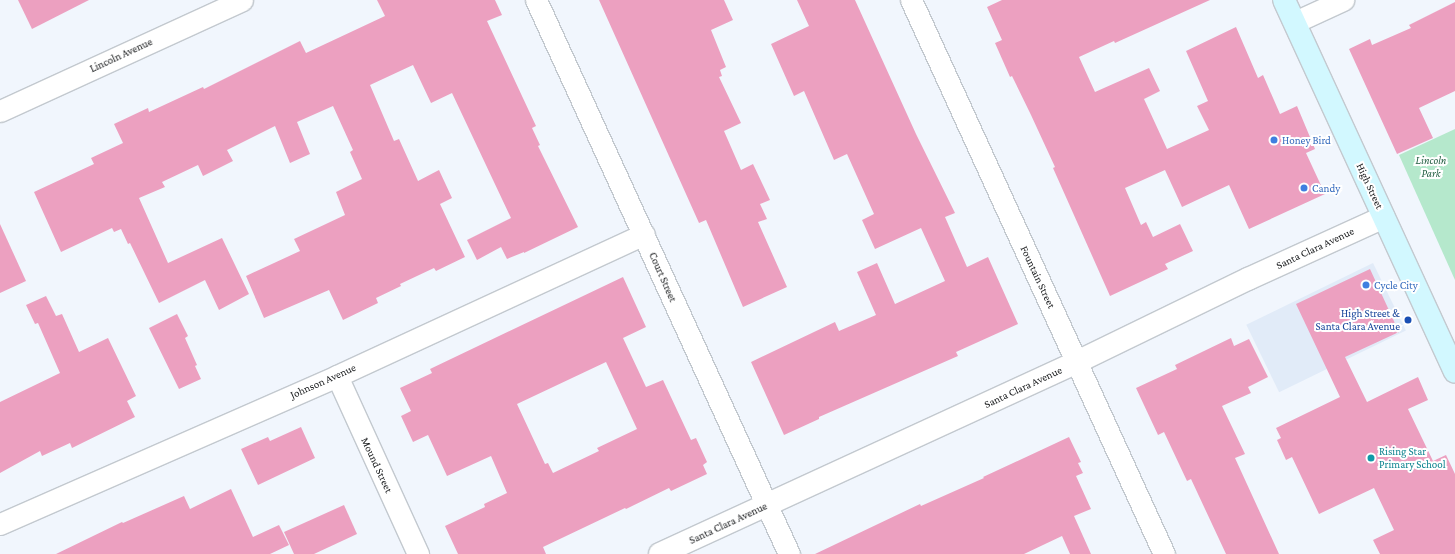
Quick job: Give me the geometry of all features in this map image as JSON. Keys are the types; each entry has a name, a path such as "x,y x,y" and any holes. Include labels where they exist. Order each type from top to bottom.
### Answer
{"main road":[{"name":"High Street","path":"1284,0 1455,372"}],"street":[{"name":"Lincoln Avenue","path":"0,110 242,0"},
{"name":"Court Street","path":"536,0 789,554"},
{"name":"Fountain Street","path":"911,0 1164,554"},
{"path":"1295,22 1343,0"},
{"name":"Santa Clara Avenue","path":"660,554 1077,362 1248,279 1384,217"},
{"name":"Johnson Avenue","path":"0,524 39,505 337,376 644,234"},
{"name":"Mound Street","path":"337,376 418,554"}],"shaded area":[{"path":"1373,263 1406,330 1279,392 1246,325"}],"green space":[{"name":"Lincoln Park","path":"1455,129 1455,280 1399,155"}],"building":[{"path":"18,0 89,0 32,29"},
{"path":"377,0 495,0 502,15 487,21 536,126 532,128 540,145 538,146 578,227 524,253 507,259 501,247 477,260 467,240 511,218 452,93 431,103 413,65 370,85 394,141 399,139 418,181 439,170 452,198 440,204 465,257 436,271 434,268 400,284 401,286 376,298 378,303 343,320 329,290 264,318 246,276 300,251 294,239 345,215 336,192 362,179 350,152 353,150 333,106 297,122 310,154 290,163 275,126 227,150 233,161 203,176 198,165 162,182 165,187 139,198 168,263 222,238 249,294 219,310 205,280 159,303 130,243 128,244 121,229 114,232 112,228 61,252 34,192 94,164 91,158 123,143 114,124 148,108 149,112 203,87 204,89 300,41 306,53 385,16"},
{"path":"599,0 724,0 733,20 711,30 726,67 720,70 722,76 719,77 741,123 724,131 741,170 753,164 770,200 760,204 767,219 758,222 787,287 743,307 706,220 699,223"},
{"path":"797,0 855,0 916,134 955,213 945,217 967,267 988,257 1018,324 956,352 958,356 819,417 819,419 784,435 751,362 835,322 839,331 876,315 857,272 877,263 895,304 945,281 921,228 875,249 862,220 874,214 847,154 834,160 804,91 794,96 771,44 809,26"},
{"path":"1002,0 1210,0 1115,43 1114,41 1079,57 1095,92 1149,68 1160,91 1144,99 1167,149 1209,130 1197,106 1208,101 1186,51 1236,27 1258,78 1263,75 1280,114 1297,106 1315,149 1306,153 1325,194 1249,229 1229,185 1182,207 1165,170 1125,188 1141,225 1146,222 1153,237 1180,224 1193,251 1165,264 1168,269 1110,296 1053,168 1055,167 1012,76 1010,77 995,43 1002,40 987,7"},
{"path":"1455,2 1455,91 1419,108 1433,138 1397,154 1349,49 1370,39 1372,45 1411,28 1409,25"},
{"path":"0,224 26,281 0,293"},
{"path":"1370,269 1399,332 1345,357 1367,402 1418,377 1428,400 1408,409 1433,461 1446,455 1455,474 1455,554 1380,554 1373,540 1394,530 1374,488 1319,514 1292,457 1286,460 1277,440 1281,438 1276,428 1340,397 1296,304"},
{"path":"623,277 646,327 623,338 646,387 663,380 691,440 696,438 707,462 703,465 707,474 671,491 669,488 543,547 546,554 458,554 445,526 485,507 484,504 507,493 491,456 447,476 428,435 413,442 401,416 411,411 400,388 432,373 430,369","holes":["606,362 637,429 597,448 599,451 553,473 548,463 545,464 517,404"]},
{"path":"46,296 56,316 62,314 79,352 108,338 136,396 127,401 135,417 72,448 70,443 42,456 40,451 0,473 0,402 60,373 38,323 35,324 26,305"},
{"path":"177,314 188,336 185,338 197,365 195,366 201,379 179,389 149,328"},
{"path":"1231,338 1234,346 1249,339 1268,377 1248,387 1251,393 1222,406 1245,454 1235,458 1279,554 1226,554 1191,479 1187,481 1164,432 1158,435 1136,388 1177,369 1175,365"},
{"path":"301,427 315,458 258,485 241,449 268,437 270,441"},
{"path":"1069,437 1081,462 1078,463 1083,473 1076,476 1091,509 1074,516 1091,554 1070,554 1062,536 1024,554 815,554 920,504 921,506 984,478 983,477"},
{"path":"231,489 253,537 279,525 289,545 270,554 56,554 122,522 123,523 184,496 190,509"},
{"path":"344,505 357,534 314,554 294,554 284,532"}],"place":[{"name":"Honey Bird","path":"1274,140"},
{"name":"Candy","path":"1304,188"},
{"name":"Cycle City","path":"1366,285"},
{"name":"High Street & Santa Clara Avenue","path":"1408,320"},
{"name":"Rising Star Primary School","path":"1371,458"}]}
